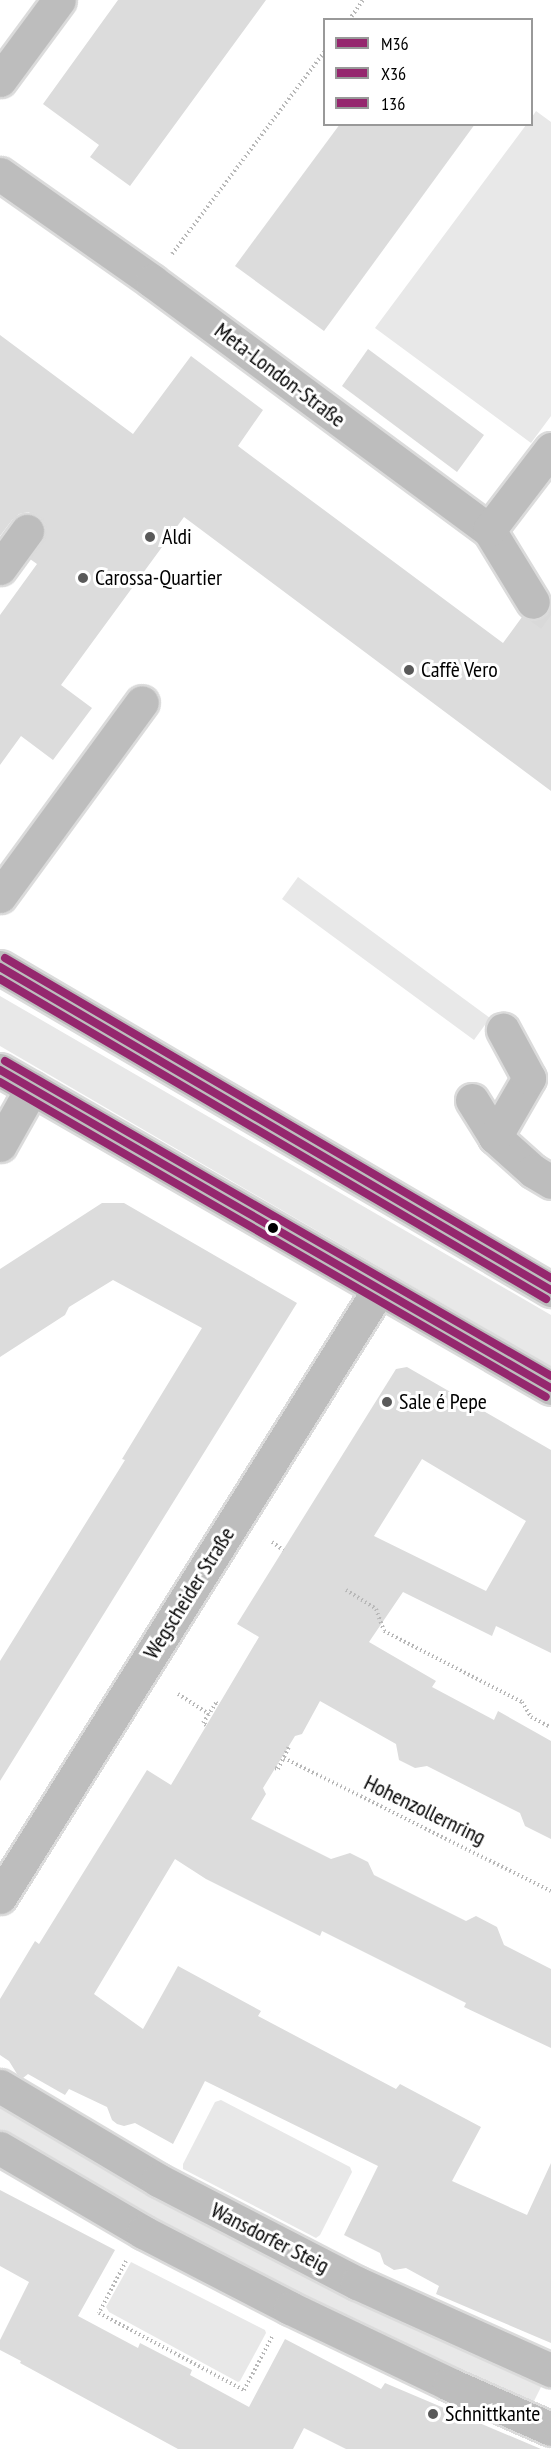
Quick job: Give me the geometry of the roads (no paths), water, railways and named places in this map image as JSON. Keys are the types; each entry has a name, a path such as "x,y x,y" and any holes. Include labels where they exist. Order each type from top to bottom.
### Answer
{"street":[{"path":"0,80 59,0"},
{"name":"Meta-London-Straße","path":"0,174 152,281 489,530 533,602"},
{"path":"489,530 551,449"},
{"path":"0,568 27,531"},
{"path":"0,896 142,702"},
{"path":"0,967 551,1290"},
{"path":"495,1137 529,1078 504,1030"},
{"path":"0,1070 551,1388"},
{"path":"0,1145 32,1088"},
{"path":"472,1100 495,1137 533,1171 551,1182"},
{"name":"Wegscheider Straße","path":"0,1898 379,1288"},
{"name":"Wansdorfer Steig","path":"0,2086 158,2180 336,2273 551,2370"},
{"path":"0,2148 143,2232 280,2302 449,2384 551,2429"}],"tunnel":[{"path":"533,602 551,615"}],"place":[{"name":"Aldi","path":"150,537"},
{"name":"Carossa-Quartier","path":"83,578"},
{"name":"Caffè Vero","path":"409,670"},
{"name":"Sale é Pepe","path":"387,1402"},
{"name":"Schnittkante","path":"433,2414"}]}
